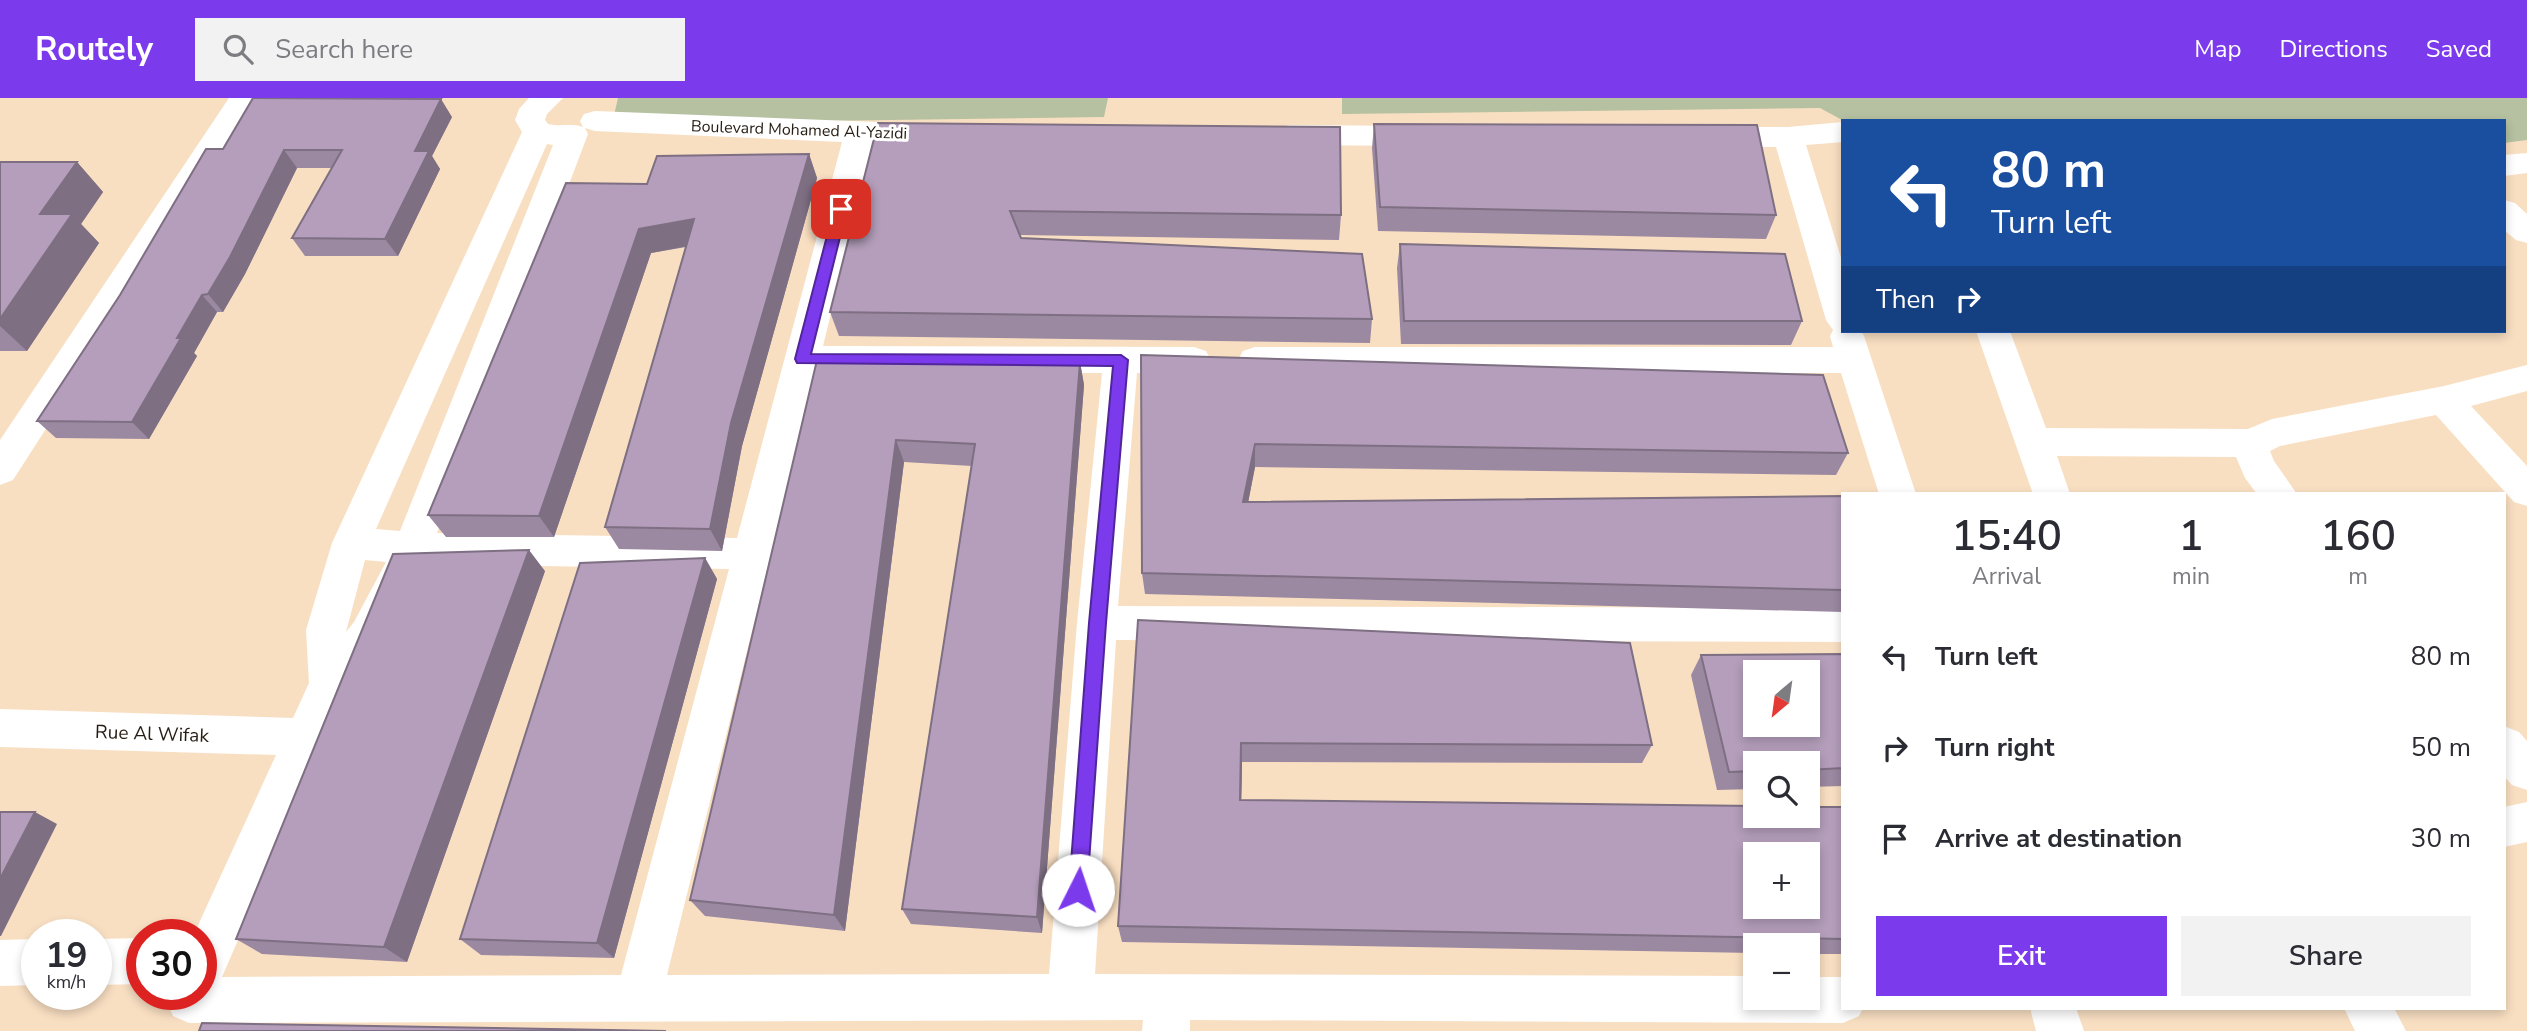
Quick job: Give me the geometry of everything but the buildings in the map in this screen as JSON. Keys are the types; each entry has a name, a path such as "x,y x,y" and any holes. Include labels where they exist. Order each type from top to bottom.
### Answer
{"street":[{"path":"0,470 16,420 244,98"},
{"path":"329,683 326,630 351,543 540,107"},
{"name":"Boulevard Mohamed Al-Yazidi","path":"540,107 550,136 588,118 860,134 957,134"},
{"path":"217,933 329,683 368,634 412,548 588,118"},
{"path":"1677,137 1788,137 1841,132"},
{"path":"638,999 860,134"},
{"path":"1262,135 1456,136"},
{"path":"1788,137 1841,313"},
{"path":"2506,166 2527,163"},
{"path":"2506,213 2527,232"},
{"path":"1994,333 2051,492"},
{"path":"802,359 1121,360 1850,345 1897,492"},
{"path":"1070,998 1097,623 1121,360"},
{"path":"2034,442 2252,443 2272,433 2444,400 2527,378"},
{"path":"2444,400 2527,491"},
{"path":"2252,443 2250,447 2254,460 2278,492"},
{"path":"351,543 412,548 752,554"},
{"path":"1097,623 1841,625"},
{"name":"Rue Al Wifak","path":"0,728 303,737"},
{"path":"2506,748 2527,771"},
{"path":"2506,827 2527,822"},
{"path":"0,962 21,962"},
{"path":"217,987 638,999 1070,998 1167,1014 1841,1000"},
{"path":"2054,1010 2060,1031"},
{"path":"2368,1010 2382,1031"}],"green space":[{"path":"618,98 1108,98 1104,117 612,124"},
{"path":"1342,98 2527,98 2527,140 2506,143 2506,119 1841,119 1820,108 1342,114"}],"route":[{"path":"841,209 802,359 1121,360 1097,623 1078,890"}]}
